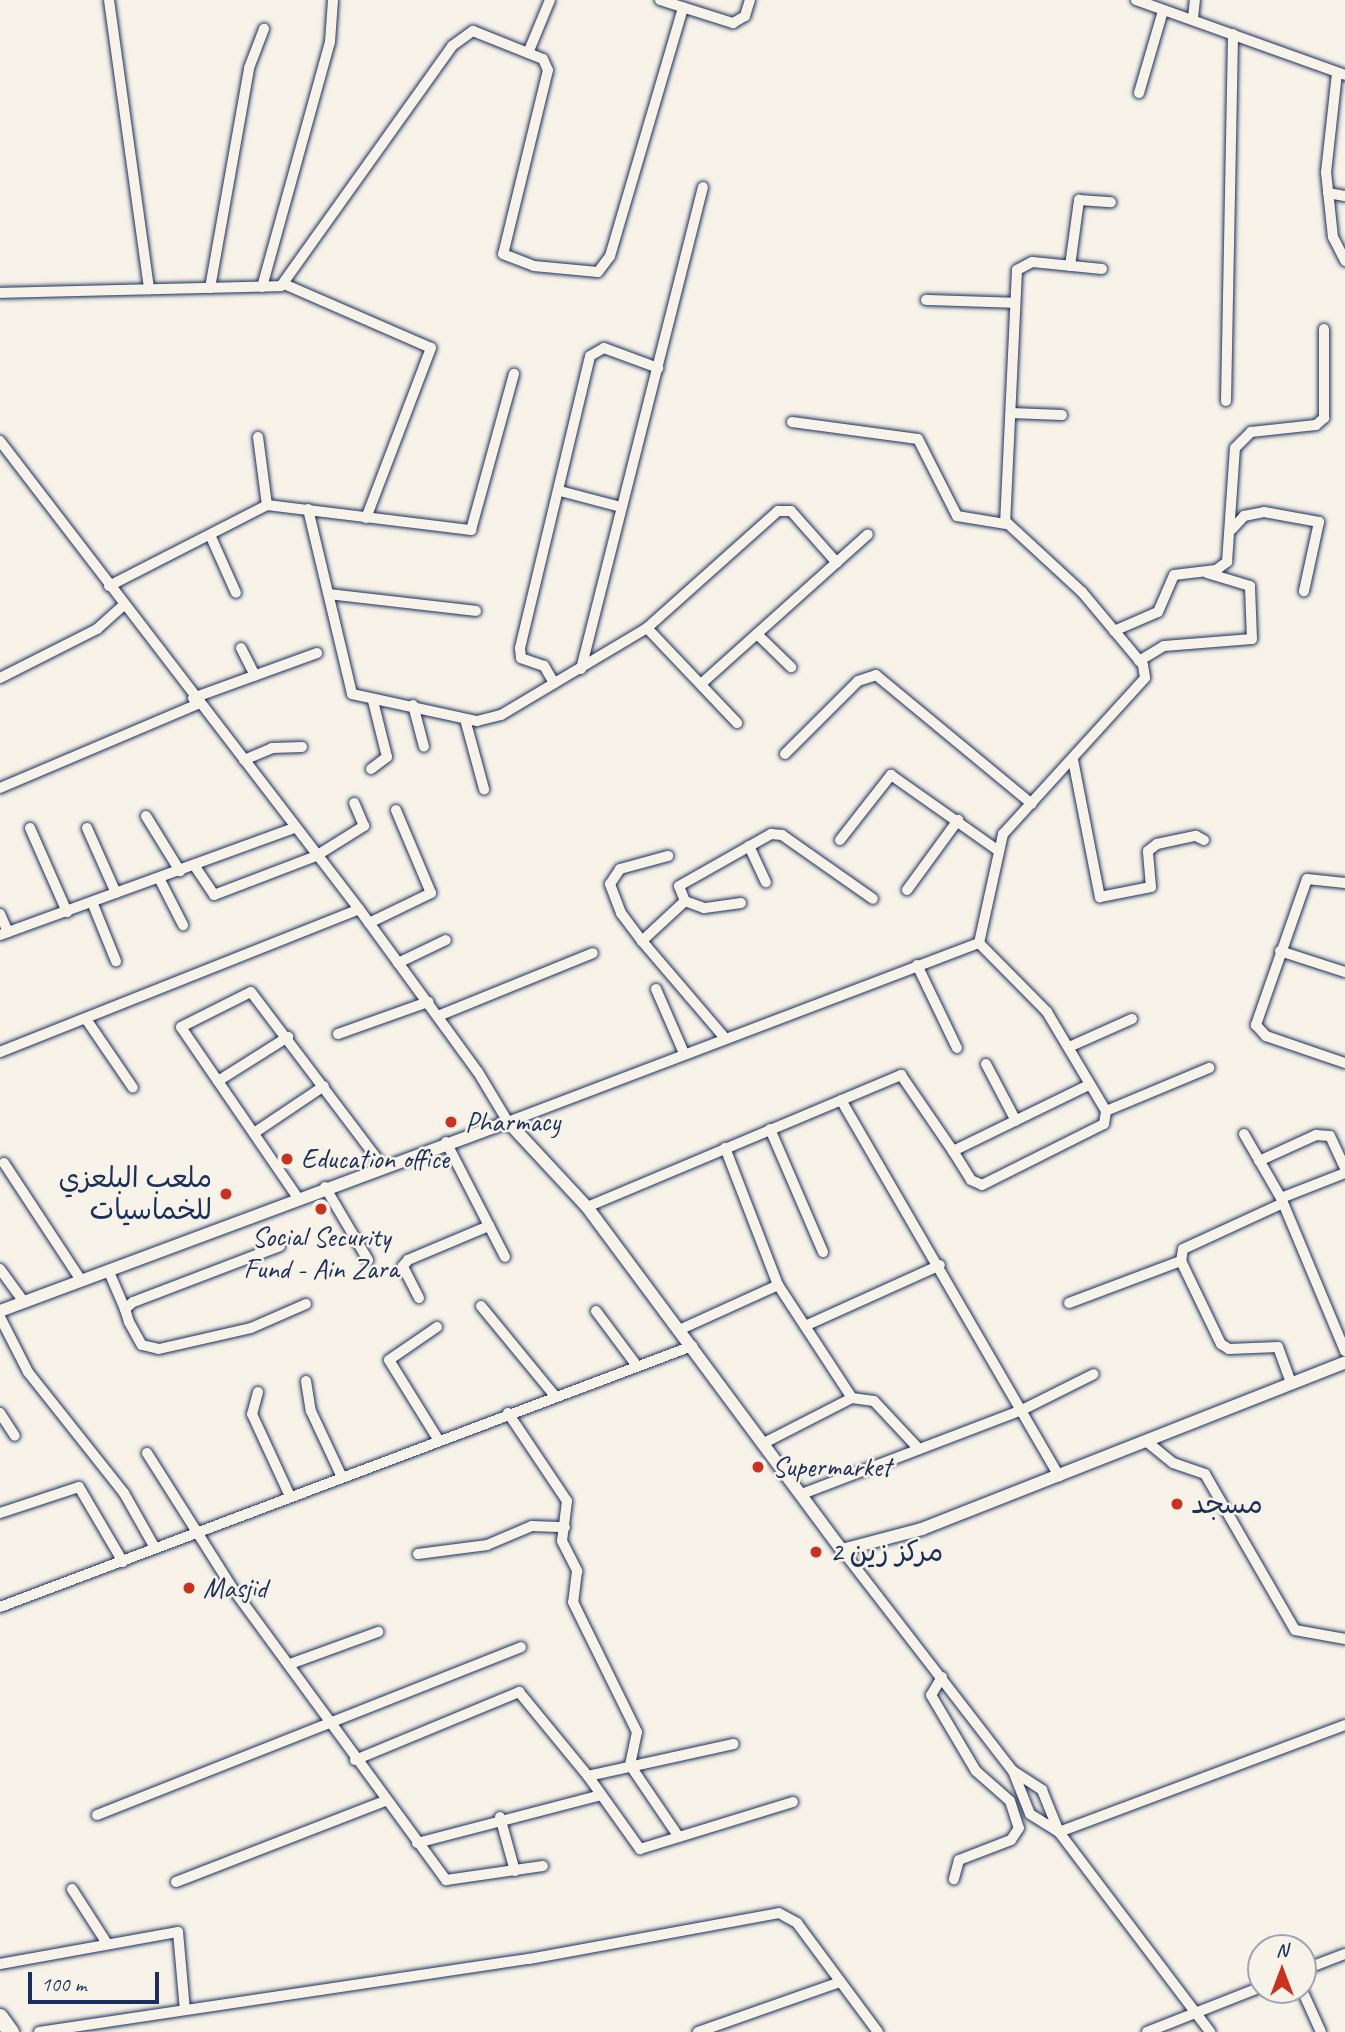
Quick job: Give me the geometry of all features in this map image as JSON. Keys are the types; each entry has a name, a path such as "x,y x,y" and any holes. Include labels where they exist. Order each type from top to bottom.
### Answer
{"main road":[{"path":"0,2017 11,2032"}],"street":[{"path":"108,0 149,289"},
{"path":"262,287 330,42 333,0"},
{"path":"528,53 550,0"},
{"path":"660,0 738,23 750,0"},
{"path":"1136,0 1163,11 1193,18 1341,74 1326,152 1333,237 1345,261"},
{"path":"1193,18 1195,0"},
{"path":"284,284 459,39 478,31 546,61 547,78 503,254 534,265 598,272 610,256 683,8"},
{"path":"1139,93 1163,11"},
{"path":"210,288 249,68 264,29"},
{"path":"1226,401 1233,34"},
{"path":"581,669 703,187"},
{"path":"1328,193 1345,196"},
{"path":"1070,266 1079,200 1111,202"},
{"path":"1006,524 1015,303 1020,266 1102,269"},
{"path":"0,293 262,287 284,284 431,348 366,518"},
{"path":"926,300 1015,303"},
{"path":"1114,631 1158,612 1174,575 1203,572 1227,562 1232,530 1235,448 1241,437 1316,425 1324,418 1324,329"},
{"path":"554,683 544,666 519,654 593,350 604,348 658,368"},
{"path":"109,586 211,537 267,505 471,530 514,374"},
{"path":"1011,413 1062,415"},
{"path":"792,422 919,439 957,516 1006,524 1082,592 1139,661 1142,684 1032,804 996,849 979,943"},
{"path":"258,437 267,505"},
{"path":"0,441 196,701 359,909 438,1016 508,1122 587,1207 842,1550 942,1677 1013,1772 1030,1814 1059,1832"},
{"path":"560,491 621,507"},
{"path":"308,509 349,689 373,701 413,705 465,719 490,720 647,628 778,511 791,511 837,563"},
{"path":"1232,530 1244,516 1264,512 1319,522 1304,591"},
{"path":"701,684 759,636 868,534"},
{"path":"211,537 236,593"},
{"path":"1139,661 1164,646 1252,639 1250,586 1203,572"},
{"path":"329,594 476,611"},
{"path":"0,678 96,629 124,605"},
{"path":"647,628 737,723"},
{"path":"759,636 791,667"},
{"path":"241,648 255,676"},
{"path":"0,788 196,701 317,653"},
{"path":"785,754 858,681 876,675 1032,804"},
{"path":"371,769 387,757 373,701"},
{"path":"413,705 424,747"},
{"path":"465,719 484,789"},
{"path":"244,760 279,747 302,747"},
{"path":"1073,760 1103,899 1151,887 1151,847 1187,837 1204,841"},
{"path":"839,840 891,775 996,849"},
{"path":"194,865 214,895 316,856 364,826 354,803"},
{"path":"369,923 431,893 396,810"},
{"path":"146,816 180,870"},
{"path":"907,890 958,820"},
{"path":"30,828 67,912"},
{"path":"88,828 116,893"},
{"path":"0,914 4,933 294,828"},
{"path":"685,901 680,883 749,846 782,835 873,899"},
{"path":"749,846 766,882"},
{"path":"668,856 620,869 610,884 621,913 723,1036"},
{"path":"159,878 183,925"},
{"path":"1345,883 1307,879 1256,1025 1266,1036 1345,1063"},
{"path":"685,901 719,909 741,903"},
{"path":"642,940 685,901"},
{"path":"92,902 116,961"},
{"path":"0,1052 359,909"},
{"path":"398,963 446,940"},
{"path":"0,1311 80,1280 109,1272 382,1164 508,1122 723,1036 979,943"},
{"path":"587,1207 903,1075 971,1180 982,1185 1104,1124 1106,1111 1047,1012 979,943"},
{"path":"1280,951 1345,972"},
{"path":"438,1016 593,953"},
{"path":"917,965 957,1048"},
{"path":"656,989 684,1053"},
{"path":"298,1198 181,1027 251,992 288,1037 382,1164"},
{"path":"338,1034 428,1002"},
{"path":"86,1018 133,1088"},
{"path":"1069,1046 1132,1019"},
{"path":"218,1080 288,1037"},
{"path":"986,1064 1016,1121"},
{"path":"1106,1111 1209,1068"},
{"path":"953,1150 1089,1085"},
{"path":"254,1133 324,1086"},
{"path":"841,1100 940,1265 1059,1476"},
{"path":"770,1129 823,1252"},
{"path":"1244,1133 1281,1201 1345,1351"},
{"path":"1259,1161 1316,1135 1330,1136 1345,1170 1183,1249 1181,1261 1221,1344 1229,1349 1278,1348 1291,1383"},
{"path":"446,1142 505,1257"},
{"path":"725,1148 778,1285 852,1398"},
{"path":"4,1163 80,1280"},
{"path":"325,1186 368,1260"},
{"path":"419,1298 403,1266 408,1260 489,1226"},
{"path":"125,1309 280,1246"},
{"path":"1069,1303 1181,1261"},
{"path":"806,1326 940,1265"},
{"path":"0,1269 24,1302"},
{"path":"109,1272 142,1345 159,1349 251,1328 306,1304"},
{"path":"679,1330 778,1285"},
{"path":"481,1306 555,1396"},
{"path":"596,1311 637,1366"},
{"path":"0,1317 28,1372 124,1493 155,1548"},
{"path":"437,1327 389,1360 439,1439"},
{"path":"0,1607 123,1562 289,1494 692,1346"},
{"path":"842,1550 885,1542 1345,1362"},
{"path":"802,1493 1022,1410 1094,1374"},
{"path":"306,1381 312,1412 341,1475"},
{"path":"258,1392 253,1414 289,1494"},
{"path":"764,1443 852,1398 874,1401 918,1448"},
{"path":"0,1413 15,1436"},
{"path":"508,1413 567,1501 562,1541 577,1574 573,1602 639,1738 630,1765"},
{"path":"1146,1441 1173,1463 1205,1474 1295,1630 1345,1639"},
{"path":"147,1453 330,1726 417,1843 451,1882 543,1866"},
{"path":"0,1513 79,1487 123,1562"},
{"path":"418,1554 441,1546 486,1545 532,1526 565,1527"},
{"path":"290,1664 378,1632"},
{"path":"97,1815 330,1726 521,1647"},
{"path":"942,1677 932,1695 976,1772 1010,1801 1019,1828 1011,1840 959,1860 954,1879"},
{"path":"355,1760 519,1692 588,1776 640,1849 793,1802"},
{"path":"1059,1832 1345,1725"},
{"path":"588,1776 734,1744"},
{"path":"630,1765 679,1837"},
{"path":"1013,1772 1042,1790 1059,1832 1210,2032"},
{"path":"417,1843 499,1817 601,1795"},
{"path":"176,1882 385,1801"},
{"path":"499,1817 515,1871"},
{"path":"72,1889 106,1942"},
{"path":"39,2032 529,1959 779,1913 797,1923 878,2032"},
{"path":"0,1964 106,1942 178,1932 185,2010"},
{"path":"1317,1965 1345,1954"},
{"path":"698,2032 840,1982"},
{"path":"1147,2032 1247,1993"},
{"path":"1308,2004 1321,2032"}],"place":[{"name":"Pharmacy","path":"451,1122"},
{"name":"Education office","path":"287,1159"},
{"name":"ملعب البلعزي للخماسيات","path":"226,1194"},
{"name":"Social Security Fund - Ain Zara","path":"321,1209"},
{"name":"Supermarket","path":"758,1467"},
{"name":"مسجد","path":"1177,1504"},
{"name":"مركز زين 2","path":"816,1552"},
{"name":"Masjid","path":"189,1588"}]}
